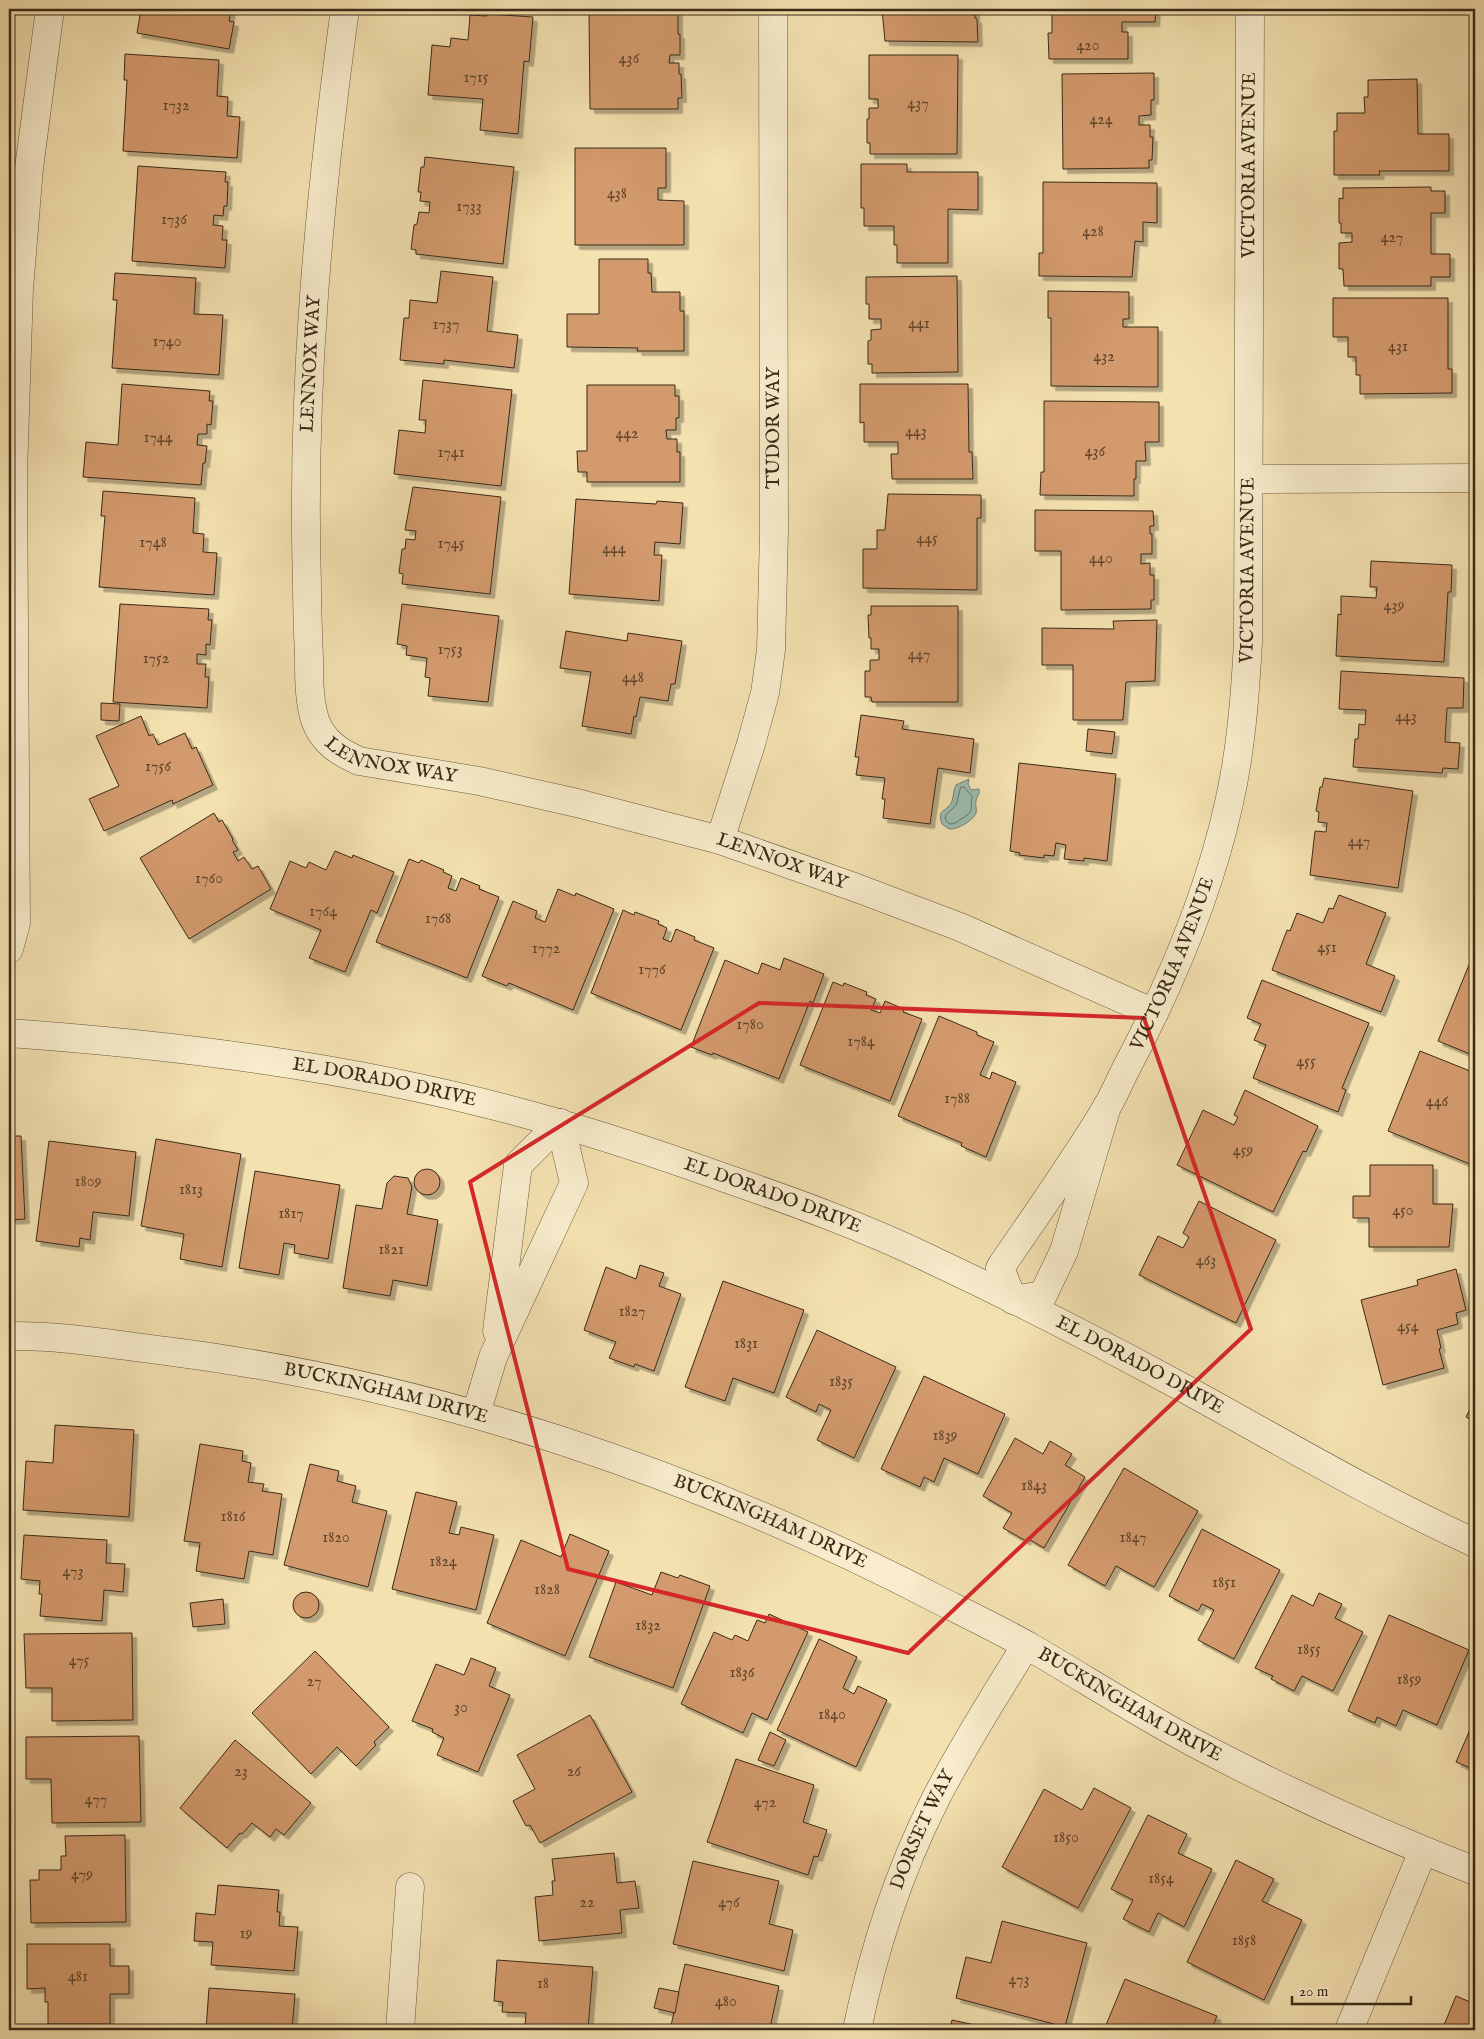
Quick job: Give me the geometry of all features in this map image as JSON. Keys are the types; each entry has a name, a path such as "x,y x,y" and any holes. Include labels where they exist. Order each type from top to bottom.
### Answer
{"street":[{"path":"9,949 16,924 13,474 19,289 29,168 50,9"},
{"name":"LENNOX WAY","path":"345,9 329,130 317,253 307,467 306,547 310,683 312,707 318,727 330,745 341,753 359,761 488,783 577,803 720,840 960,927 1154,1013"},
{"name":"TUDOR WAY","path":"720,840 751,744 765,693 771,650 774,532 773,9"},
{"name":"VICTORIA AVENUE","path":"1107,1106 1064,1251 1043,1295 1013,1300 1000,1268 1107,1106 1154,1013 1182,949 1206,884 1229,805 1237,763 1243,719 1248,642 1250,9"},
{"path":"1249,479 1475,478"},
{"name":"EL DORADO DRIVE","path":"9,1033 136,1044 280,1062 383,1081 560,1123 674,1160 803,1205 925,1256 1175,1383 1352,1482 1475,1543"},
{"path":"476,1414 493,1357 574,1182 560,1123"},
{"path":"493,1357 518,1164 560,1123"},
{"name":"BUCKINGHAM DRIVE","path":"9,1336 92,1342 244,1362 357,1384 476,1414 576,1445 720,1499 856,1560 934,1597 1026,1645 1194,1742 1248,1770 1423,1851 1475,1871"},
{"name":"DORSET WAY","path":"857,2030 876,1952 911,1854 935,1800 1026,1645"},
{"path":"1349,2030 1423,1851"},
{"path":"400,2030 410,1887"}],"highlighted area":[{"path":"759,1003 1144,1018 1251,1329 908,1653 568,1569 470,1182"}],"water":[{"path":"969,779 968,784 971,790 979,789 976,813 972,819 964,824 949,829 942,824 940,815 952,801 956,785"}],"building":[{"path":"141,9 231,9 229,21 234,22 229,49 137,33"},
{"path":"882,9 975,9 978,42 885,41"},
{"path":"1052,9 1156,9 1155,22 1122,22 1122,32 1128,32 1128,59 1049,59 1048,33 1052,33"},
{"path":"589,11 678,11 680,55 670,55 669,63 679,63 682,98 678,98 678,109 590,109"},
{"path":"488,14 533,17 529,62 524,61 518,134 480,130 483,99 428,95 432,45 450,47 451,38 468,40 470,15 487,16"},
{"path":"125,54 219,60 217,96 228,97 227,116 240,117 237,158 123,151 127,80 124,80"},
{"path":"869,55 958,55 957,154 870,154 870,143 867,143 867,119 869,119 869,108 878,108 878,99 869,99"},
{"path":"1154,73 1154,100 1151,100 1151,115 1139,116 1139,125 1150,125 1150,137 1153,137 1152,160 1149,160 1149,168 1063,169 1062,74"},
{"path":"1417,79 1418,134 1449,134 1449,171 1379,171 1380,175 1334,175 1334,131 1337,131 1337,113 1365,113 1364,97 1368,97 1368,80"},
{"path":"575,148 666,148 666,188 658,188 658,200 684,201 684,245 575,245"},
{"path":"425,157 514,167 503,264 416,254 416,250 411,249 414,225 417,224 419,212 429,213 430,202 420,201 421,192 418,192 421,167 424,167"},
{"path":"861,164 907,164 907,172 978,172 978,210 948,209 948,263 897,263 897,245 894,245 894,226 864,226 864,208 861,208"},
{"path":"138,166 226,172 225,182 228,182 227,206 224,206 223,216 214,215 213,225 223,226 222,240 227,240 225,268 132,261"},
{"path":"1043,182 1157,183 1157,223 1143,222 1143,242 1135,241 1132,277 1039,276 1039,253 1043,253"},
{"path":"1431,187 1431,191 1445,191 1445,213 1431,213 1431,254 1450,254 1450,277 1431,277 1431,286 1344,286 1343,269 1339,269 1339,243 1352,242 1352,233 1341,233 1341,223 1339,223 1339,198 1343,199 1343,188"},
{"path":"599,259 648,259 648,273 651,273 652,292 680,292 680,311 684,311 684,351 637,351 638,348 567,347 567,314 599,314"},
{"path":"441,271 493,277 487,331 518,335 514,368 444,360 444,364 400,360 404,318 409,318 410,300 437,303"},
{"path":"115,273 196,278 194,314 223,315 219,375 112,368 117,300 113,300"},
{"path":"957,276 958,372 872,373 872,364 868,364 868,341 871,340 871,330 881,329 881,319 869,319 869,304 866,304 866,277"},
{"path":"1048,291 1129,292 1129,319 1123,319 1123,327 1158,327 1158,387 1051,386 1051,318 1048,318"},
{"path":"1333,298 1448,298 1448,369 1452,369 1452,393 1360,394 1360,375 1356,375 1356,357 1348,357 1348,337 1333,337"},
{"path":"423,380 512,390 501,486 394,474 399,430 425,433 426,420 419,420"},
{"path":"122,384 210,391 209,401 213,401 211,425 207,424 207,434 198,434 197,445 207,446 201,485 83,477 86,442 118,445"},
{"path":"860,384 968,384 969,452 972,452 973,479 892,479 891,454 898,454 898,442 864,442 864,422 860,423"},
{"path":"587,385 675,385 675,396 679,396 679,418 676,418 676,430 666,430 667,439 677,439 677,452 680,452 680,482 587,482 587,472 578,472 577,451 587,451"},
{"path":"1044,401 1159,402 1159,442 1145,442 1146,461 1136,461 1134,496 1040,495 1041,472 1044,472"},
{"path":"413,487 501,497 490,594 402,584 403,574 399,573 402,549 405,549 406,539 415,540 416,531 405,530"},
{"path":"103,491 195,498 193,533 204,534 203,552 217,553 214,595 99,587 105,516 101,516"},
{"path":"888,494 981,495 981,518 977,518 977,590 863,588 863,549 877,549 877,530 885,530"},
{"path":"576,499 656,504 657,501 683,503 680,544 655,542 654,555 662,555 659,601 569,594"},
{"path":"1035,510 1153,511 1154,526 1150,526 1152,554 1141,554 1141,564 1150,563 1150,575 1154,575 1154,600 1151,600 1151,609 1061,610 1061,551 1035,551"},
{"path":"1371,561 1452,565 1451,592 1448,592 1444,662 1336,656 1338,614 1341,615 1341,596 1376,598 1377,587 1370,587"},
{"path":"120,604 209,609 208,620 212,620 210,645 206,644 206,655 197,654 197,664 206,664 205,677 209,677 207,708 113,702"},
{"path":"402,604 499,616 488,702 428,696 430,678 425,677 427,658 406,655 407,646 397,644"},
{"path":"871,606 958,606 958,702 872,702 871,697 865,697 865,671 870,671 870,660 879,660 879,649 871,649 871,638 869,638 868,615 871,615"},
{"path":"1157,620 1155,681 1126,682 1123,720 1073,720 1073,665 1042,665 1042,628 1114,629 1113,621"},
{"path":"566,631 627,641 628,633 682,641 675,684 671,684 668,701 640,697 631,734 582,726 591,672 560,668"},
{"path":"1341,671 1464,678 1463,708 1447,708 1445,742 1460,743 1458,769 1443,768 1442,773 1353,767 1355,739 1358,739 1359,724 1365,725 1366,710 1339,709"},
{"path":"101,703 120,704 119,721 101,720"},
{"path":"861,715 904,721 902,729 974,739 970,773 938,768 930,824 883,818 885,799 882,799 885,778 856,775 859,757 855,757"},
{"path":"141,716 149,736 153,734 158,745 185,733 192,749 196,747 213,785 173,804 172,800 104,831 89,799 119,786 96,736"},
{"path":"1088,729 1115,732 1112,754 1086,751"},
{"path":"1019,763 1116,774 1107,861 1084,858 1084,861 1064,859 1066,845 1056,843 1054,856 1044,855 1044,858 1019,855 1020,853 1010,851"},
{"path":"1324,778 1413,791 1398,888 1310,875 1315,831 1326,832 1327,823 1318,822 1319,812 1316,811 1320,787 1322,787"},
{"path":"214,813 219,822 222,820 233,839 238,850 233,852 238,861 244,857 252,869 258,866 271,889 189,939 140,858"},
{"path":"335,851 352,858 353,855 394,872 377,913 371,910 345,972 309,958 321,930 270,909 290,861 306,868 309,862 326,870"},
{"path":"409,859 419,863 421,860 444,870 443,872 452,876 448,888 456,891 461,878 480,886 479,889 499,897 467,978 376,942"},
{"path":"558,889 575,896 576,893 614,909 573,1010 509,983 507,986 482,976 513,901 537,911 535,918 545,922"},
{"path":"1339,895 1386,913 1366,964 1395,976 1381,1012 1272,970 1287,930 1290,931 1297,913 1323,923 1329,908 1333,909"},
{"path":"623,910 634,915 635,912 659,921 658,924 667,928 663,939 671,942 676,929 695,937 694,940 714,948 681,1030 591,993"},
{"path":"784,958 824,974 813,1003 810,1001 779,1079 713,1053 712,1055 691,1047 725,960 758,974 762,963 780,970"},
{"path":"1471,960 1475,962 1475,1056 1438,1041"},
{"path":"1262,980 1369,1023 1342,1088 1346,1090 1338,1112 1253,1078 1266,1045 1254,1040 1261,1024 1247,1018"},
{"path":"833,982 843,986 844,983 867,992 866,995 876,999 871,1010 880,1013 885,1001 904,1009 903,1012 922,1019 890,1101 800,1065"},
{"path":"939,1016 977,1032 977,1035 994,1042 980,1075 990,1079 992,1072 1016,1082 986,1157 961,1146 962,1143 898,1116"},
{"path":"1420,1051 1475,1073 1475,1150 1470,1164 1388,1131"},
{"path":"1245,1090 1318,1126 1306,1152 1303,1151 1273,1212 1177,1165 1203,1110 1234,1125 1238,1117 1234,1115"},
{"path":"9,1136 21,1136 25,1219 9,1220"},
{"path":"156,1139 241,1154 222,1267 180,1259 184,1234 141,1226"},
{"path":"49,1141 136,1152 129,1216 93,1212 90,1240 80,1238 79,1247 36,1241"},
{"path":"1370,1165 1433,1165 1433,1204 1453,1204 1449,1247 1369,1247 1369,1218 1353,1218 1353,1196 1370,1196"},
{"path":"427,1169 436,1173 440,1182 436,1191 427,1195 418,1191 414,1182 418,1173"},
{"path":"255,1171 340,1185 328,1259 294,1253 295,1245 284,1243 279,1275 239,1268"},
{"path":"394,1176 408,1178 412,1187 407,1214 438,1220 427,1286 393,1280 390,1296 343,1288 356,1205 382,1209 387,1183"},
{"path":"1199,1201 1276,1240 1236,1323 1139,1275 1158,1236 1183,1248 1189,1237 1183,1233"},
{"path":"640,1265 664,1273 659,1286 681,1294 654,1371 635,1364 634,1367 609,1358 616,1342 584,1330 606,1267 636,1279"},
{"path":"1456,1269 1466,1310 1456,1313 1458,1324 1437,1330 1444,1368 1383,1385 1361,1300 1418,1285 1417,1280"},
{"path":"723,1281 804,1310 774,1393 733,1378 725,1401 685,1387"},
{"path":"817,1330 896,1367 854,1458 817,1440 831,1410 819,1404 816,1412 786,1397"},
{"path":"924,1376 1005,1414 978,1474 944,1458 934,1482 924,1477 920,1487 881,1469"},
{"path":"1475,1399 1475,1422 1466,1417"},
{"path":"55,1425 134,1430 129,1517 23,1510 26,1461 53,1463"},
{"path":"1015,1438 1043,1454 1050,1441 1072,1454 1065,1465 1085,1477 1044,1548 1027,1538 1026,1541 1003,1528 1012,1513 983,1496"},
{"path":"200,1444 243,1451 242,1461 251,1463 248,1482 264,1484 262,1491 282,1494 273,1555 249,1551 244,1579 196,1571 200,1543 184,1541"},
{"path":"310,1464 339,1471 337,1481 356,1486 352,1502 387,1511 368,1587 284,1565"},
{"path":"1124,1468 1198,1511 1154,1587 1116,1566 1105,1586 1068,1565"},
{"path":"416,1492 457,1502 449,1533 459,1535 461,1527 494,1535 476,1610 392,1589"},
{"path":"1202,1529 1280,1570 1234,1659 1198,1640 1214,1610 1202,1604 1198,1611 1169,1596"},
{"path":"570,1534 609,1551 565,1656 487,1623 521,1540 561,1557"},
{"path":"24,1535 107,1540 106,1563 125,1564 123,1592 104,1590 102,1621 40,1616 42,1594 39,1594 40,1581 21,1579"},
{"path":"661,1572 678,1578 680,1575 710,1586 673,1688 589,1657 616,1582 652,1595"},
{"path":"306,1592 315,1596 319,1605 315,1614 306,1618 297,1614 293,1605 297,1596"},
{"path":"1319,1593 1342,1604 1335,1618 1363,1632 1333,1691 1302,1676 1294,1691 1271,1679 1273,1676 1255,1668 1292,1595 1313,1606"},
{"path":"223,1599 225,1624 193,1627 190,1603"},
{"path":"769,1614 808,1632 767,1720 752,1713 743,1733 681,1704 714,1632 732,1640 735,1635 748,1641 757,1620 765,1623"},
{"path":"1389,1615 1469,1650 1437,1725 1403,1710 1396,1726 1377,1717 1375,1723 1348,1711"},
{"path":"132,1633 133,1720 52,1721 52,1688 26,1688 24,1634"},
{"path":"819,1639 857,1657 843,1688 854,1694 858,1686 887,1700 856,1767 777,1730"},
{"path":"315,1651 389,1727 374,1742 376,1745 356,1766 337,1747 311,1774 252,1713"},
{"path":"471,1658 496,1668 489,1686 510,1695 478,1772 437,1755 444,1738 432,1732 433,1729 412,1721 436,1664 464,1675"},
{"path":"590,1715 632,1792 540,1843 530,1825 526,1826 513,1801 535,1789 517,1755"},
{"path":"1475,1718 1475,1770 1456,1762"},
{"path":"770,1732 786,1740 774,1766 758,1760"},
{"path":"139,1736 141,1822 52,1823 51,1779 26,1779 26,1737"},
{"path":"235,1740 311,1803 284,1835 276,1829 270,1837 252,1823 227,1848 180,1808"},
{"path":"736,1759 814,1785 803,1822 827,1830 818,1857 814,1856 808,1875 707,1842"},
{"path":"1094,1788 1131,1808 1078,1908 1002,1867 1044,1789 1082,1810"},
{"path":"1148,1815 1187,1834 1178,1853 1212,1869 1184,1927 1158,1913 1149,1932 1123,1919 1133,1900 1111,1889"},
{"path":"125,1835 126,1922 31,1923 30,1880 39,1880 39,1870 61,1870 61,1856 66,1856 65,1836"},
{"path":"614,1853 617,1883 635,1881 639,1908 620,1910 622,1933 539,1941 535,1897 553,1895 552,1881 555,1881 552,1859"},
{"path":"1236,1860 1274,1879 1262,1901 1302,1920 1264,2000 1187,1962"},
{"path":"693,1861 779,1881 769,1924 793,1930 784,1971 673,1944"},
{"path":"218,1885 279,1890 277,1912 280,1912 279,1926 298,1927 294,1971 211,1965 213,1942 194,1941 196,1913 215,1915"},
{"path":"1002,1921 1087,1943 1065,2027 956,1998 966,1957 991,1963"},
{"path":"27,1944 110,1944 110,1966 129,1966 129,1994 110,1994 110,2024 48,2024 48,2002 45,2002 45,1988 27,1989"},
{"path":"497,1960 593,1967 588,2030 531,2030 531,2026 525,2026 526,2013 502,2012 503,2002 494,2001"},
{"path":"685,1964 779,1986 770,2028 760,2025 759,2030 736,2028 736,2030 670,2030"},
{"path":"1125,1979 1217,2016 1211,2030 1104,2030"},
{"path":"209,1988 295,1994 292,2030 206,2030"},
{"path":"659,1988 679,1992 675,2013 654,2008"},
{"path":"1456,1996 1475,2004 1475,2030 1442,2030"},
{"path":"952,2020 998,2030 950,2030"}]}
